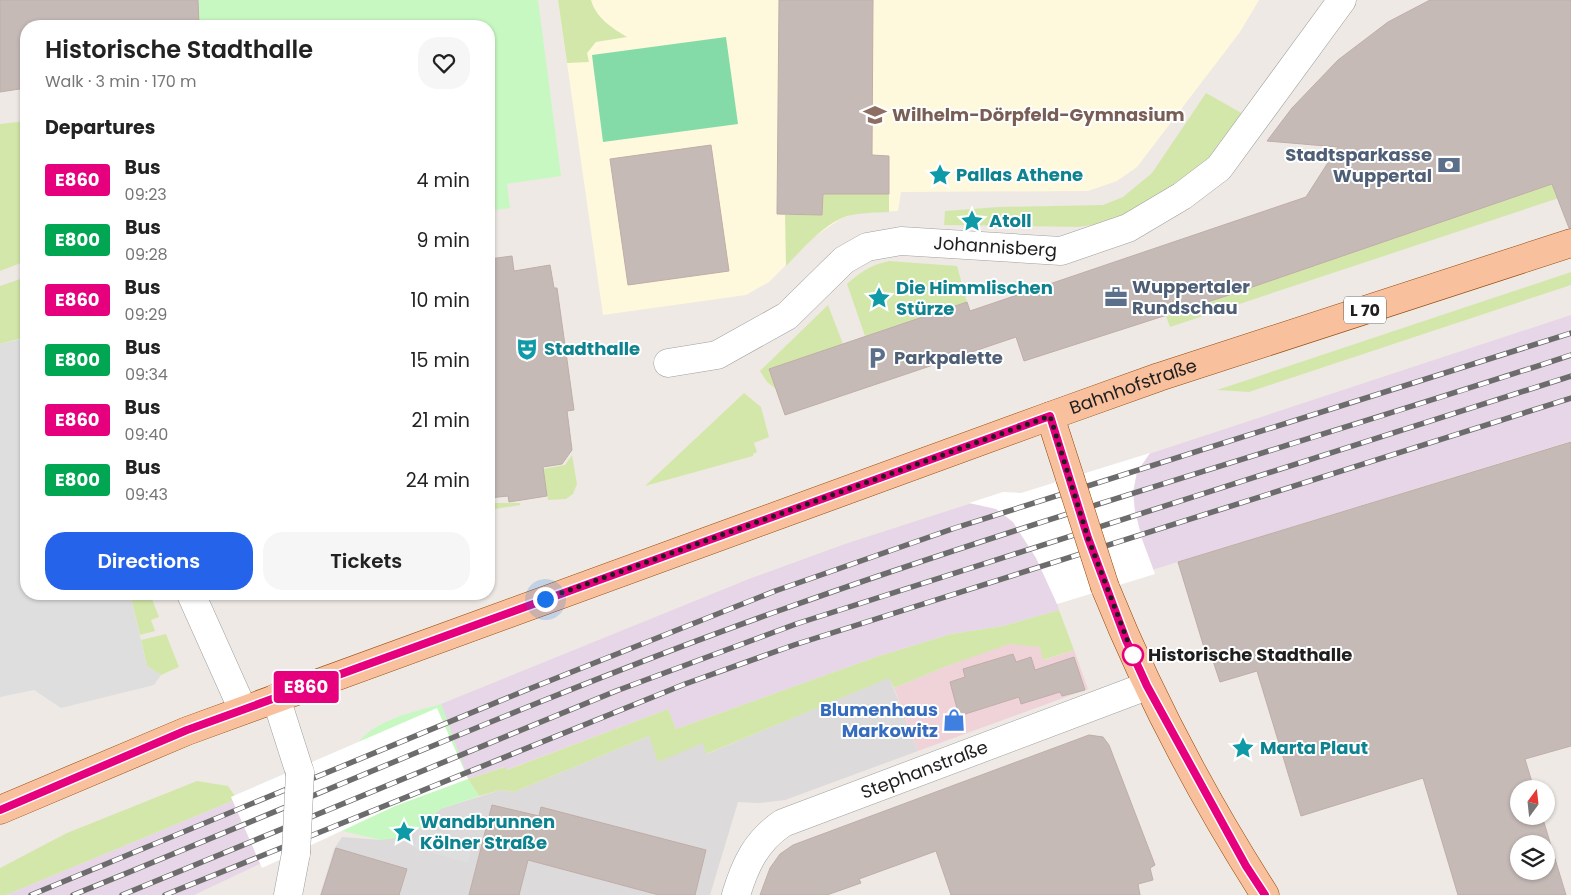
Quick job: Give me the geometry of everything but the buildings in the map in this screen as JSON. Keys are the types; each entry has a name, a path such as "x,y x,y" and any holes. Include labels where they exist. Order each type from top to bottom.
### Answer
{"main road":[{"name":"Bahnhofstraße","path":"0,810 187,730 1050,416 1159,377 1571,244"},
{"path":"1050,416 1105,587 1147,686 1246,866 1265,895"}],"street":[{"name":"Johannisberg","path":"668,363 717,355 787,316 844,260 867,247 901,241 1061,251 1128,228 1182,196 1219,168 1342,0"},
{"path":"194,600 243,710"},
{"name":"Stephanstraße","path":"736,895 743,871 753,852 770,832 783,824 1147,686"},
{"path":"276,698 300,773 296,853 288,895"}],"shaded area":[{"name":"Wilhelm-Dörpfeld-Gymnasium","path":"558,0 1259,0 1240,32 1137,167 1117,181 1088,191 901,192 898,211 859,213 842,218 814,237 769,282 746,295 603,315"},
{"path":"1571,315 1571,441 1155,569 1057,602 1059,610 1003,626 951,634 876,657 676,729 668,709 506,770 504,767 468,779 441,704 749,579 845,544 972,503 1024,495"},
{"path":"20,339 20,600 131,600 147,666 161,675 154,685 61,708 34,690 0,697 0,344"},
{"name":"Blumenhaus Markowitz","path":"1009,643 1040,647 1044,660 1074,650 1088,689 918,751 894,688"},
{"path":"889,677 918,751 785,800 759,803 738,802 710,895 320,895 334,849 342,837 381,840 431,818 440,809 501,790 514,792 649,736 704,743 707,754"},
{"path":"237,799 262,863 194,895 6,895"},
{"path":"420,827 475,841 468,863 414,848"}],"green space":[{"path":"198,0 538,0 561,176 507,184 510,208 495,210 495,20 199,20"},
{"path":"558,0 591,0 601,17 610,26 627,37 596,42 587,53 589,62 567,63"},
{"path":"726,37 738,124 603,142 592,55"},
{"path":"1206,93 1245,115 1215,159 1125,220 1078,227 944,225 945,211 998,207 1103,205 1123,197 1152,173"},
{"path":"20,122 20,263 0,271 0,124"},
{"path":"1552,184 1555,191 1571,194 1170,327 1166,316"},
{"path":"823,194 889,194 889,212 848,216 834,222 819,233 786,266 785,215 822,215"},
{"path":"889,261 957,266 967,302 865,336 847,284 866,270"},
{"path":"1571,272 1571,285 1249,392 1217,390"},
{"path":"20,279 20,339 0,344 0,286"},
{"path":"828,305 843,344 769,369 776,389 767,382 760,371"},
{"path":"744,393 761,407 769,437 754,443 757,452 753,456 645,486"},
{"path":"572,455 577,484 573,494 566,499 548,500 543,469 565,465"},
{"path":"495,503 520,503 520,505 495,509"},
{"path":"131,600 152,600 159,617 151,620 155,631 140,635"},
{"path":"1059,610 1074,650 1043,660 1040,647 1009,644 947,666 894,688 889,678 706,754 703,743 658,762 649,736 514,792 501,790 479,796 468,779 505,767 507,770 668,709 676,729 876,657 951,634 1003,626"},
{"path":"166,634 179,667 161,675 147,666 141,640"},
{"path":"441,704 468,779 479,796 440,809 420,829 396,838 381,840 334,829 347,769 352,753 359,742 378,726 403,715"},
{"path":"197,781 228,786 237,799 6,895 0,895 0,868 67,833"}],"pier":[{"path":"1150,453 1137,472 1133,492 1135,511 1142,539 1155,574 1057,604 1036,558 1013,522 996,509 969,503 1003,492 1021,493"},
{"path":"437,708 468,779 395,806 262,868 231,797"}],"railway":[{"path":"31,895 524,691 775,591 955,528 1571,333"},
{"path":"73,895 512,713 778,611 975,544 1571,355"},
{"path":"122,895 616,691 796,624 1571,376"},
{"path":"165,895 685,684 794,645 1571,398"}],"bus line":[{"name":"E860","path":"0,810 187,730 1050,416 1088,538 1126,640 1147,686 1246,866 1265,895"}],"place":[{"name":"Wilhelm-Dörpfeld-Gymnasium","path":"875,115"},
{"name":"Stadtsparkasse Wuppertal","path":"1449,165"},
{"name":"Pallas Athene","path":"940,175"},
{"name":"Atoll","path":"972,221"},
{"name":"Wuppertaler Rundschau","path":"1116,297"},
{"name":"Die Himmlischen Stürze","path":"879,298"},
{"name":"Stadthalle","path":"527,349"},
{"name":"Parkpalette","path":"877,358"},
{"name":"Historische Stadthalle","path":"1133,655"},
{"name":"Blumenhaus Markowitz","path":"954,720"},
{"name":"Marta Plaut","path":"1243,748"},
{"name":"Wandbrunnen Kölner Straße","path":"404,832"}],"route":[{"path":"545,599 1050,416 1105,587 1133,655"}]}
